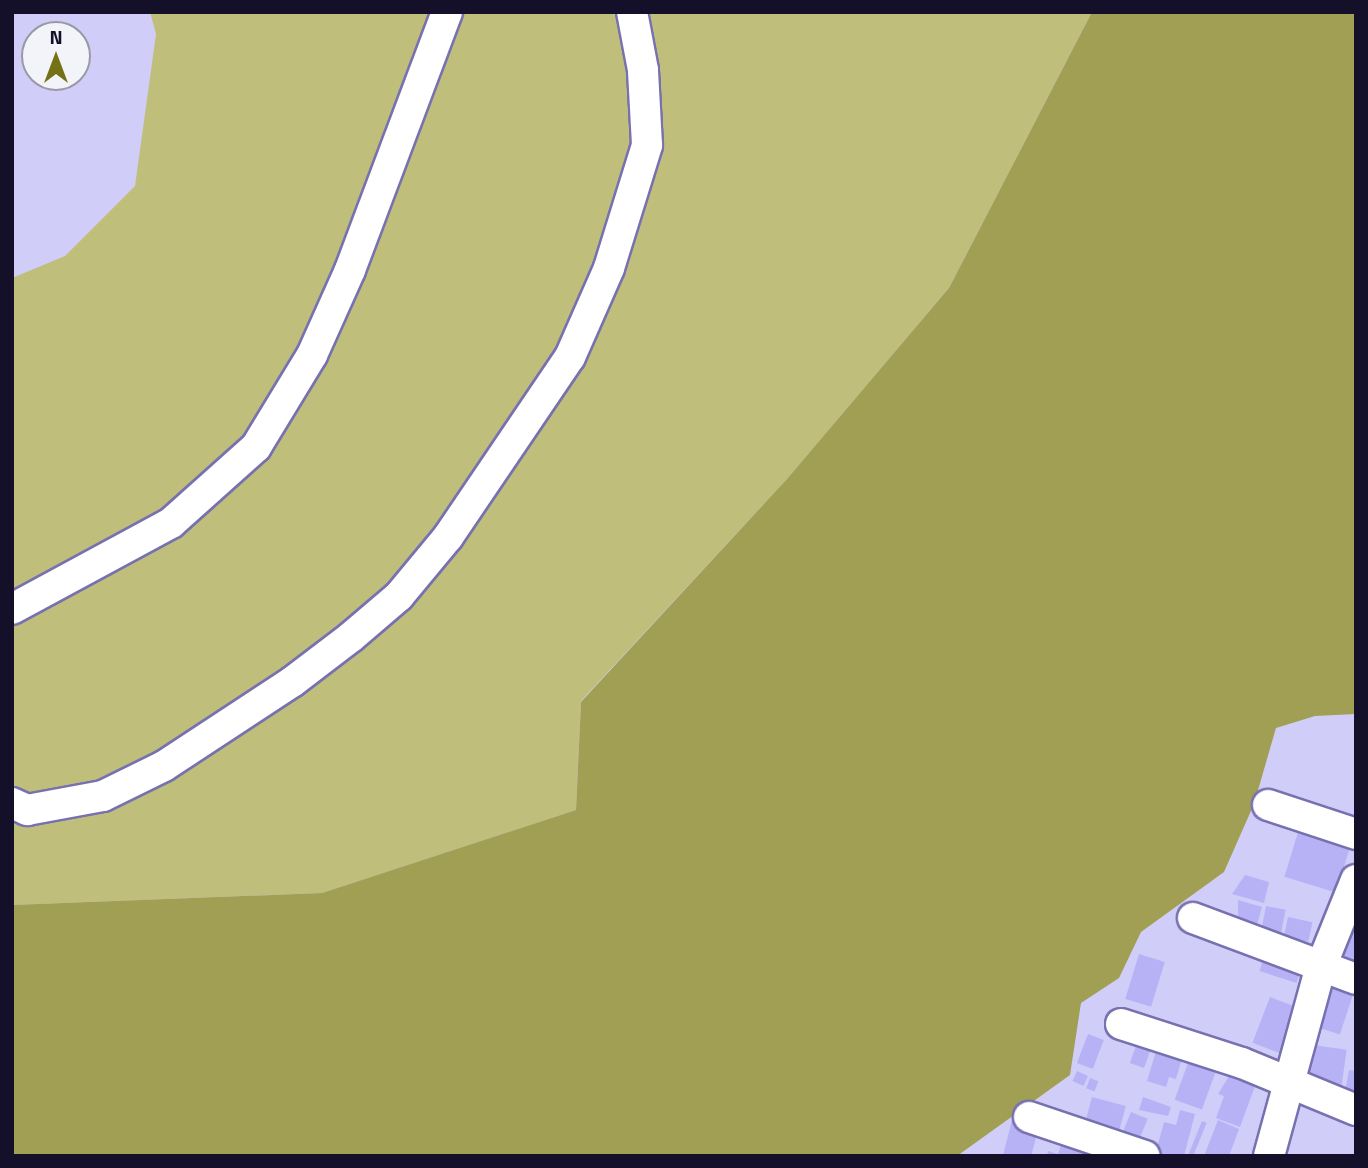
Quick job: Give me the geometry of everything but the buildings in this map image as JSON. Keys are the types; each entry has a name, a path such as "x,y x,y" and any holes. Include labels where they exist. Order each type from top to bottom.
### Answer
{"street":[{"path":"12,609 171,523 256,447 312,355 350,270 447,12"},
{"path":"12,803 27,810 103,796 164,766 292,682 351,637 399,596 448,537 570,357 609,268 647,145 643,70 632,12"},
{"path":"1268,805 1356,834"},
{"path":"1269,1156 1291,1085 1321,969 1356,880"},
{"path":"1194,918 1321,969 1356,979"},
{"path":"1121,1024 1242,1063 1356,1110"},
{"path":"1029,1117 1145,1156"}],"shaded area":[{"path":"150,12 1092,12 949,288 787,479 581,701 576,810 322,893 12,905 12,278 65,256 135,186 156,34"},
{"path":"1092,12 1356,12 1356,714 1315,716 1276,728 1254,804 1224,872 1141,932 1119,978 1081,1003 1070,1075 957,1156 12,1156 12,905 322,893 576,810 581,702 787,479 949,288"}]}
